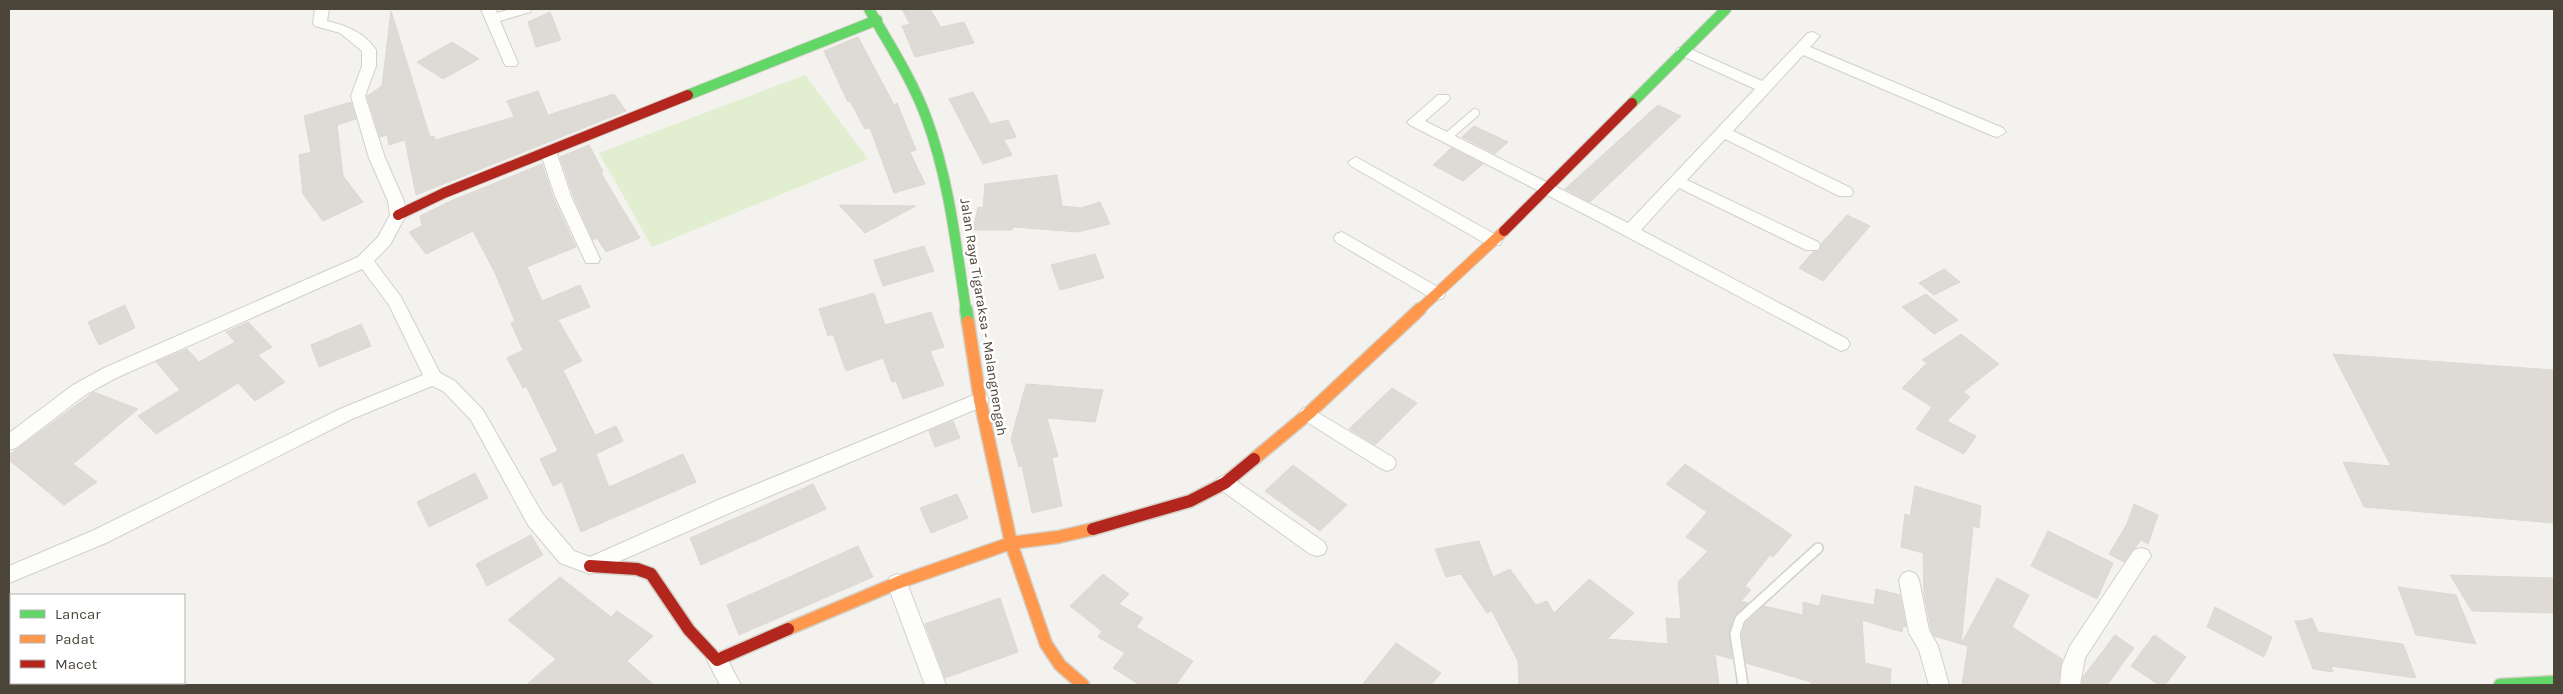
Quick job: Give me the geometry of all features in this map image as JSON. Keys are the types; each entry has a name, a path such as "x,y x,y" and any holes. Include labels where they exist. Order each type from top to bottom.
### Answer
{"street":[{"path":"9,443 79,390 110,373 364,261 384,242 398,215 396,201 377,158 358,96 368,66 369,50 345,30 320,23 322,9"},
{"path":"511,63 489,14 525,9"},
{"name":"Jalan Raya Tigaraksa - Malangnengah","path":"869,9 877,20 926,116 946,179 980,400 1011,543 1046,644 1060,664 1083,685"},
{"path":"717,660 897,583 1011,543 1058,537 1114,524 1190,501 1225,483 1308,414 1494,241 1726,9"},
{"path":"398,215 444,193 877,20"},
{"path":"1630,232 1813,36"},
{"path":"1802,49 1998,132"},
{"path":"1683,51 1765,88"},
{"path":"1444,98 1415,122 1630,232 1841,344"},
{"path":"1724,132 1845,192"},
{"path":"548,151 563,196 592,259"},
{"path":"1356,162 1494,241"},
{"path":"1678,181 1812,246"},
{"path":"1342,238 1437,294"},
{"path":"364,261 378,274 395,302 433,378 449,386 477,415 535,519 568,557 590,566 642,568 651,574 689,630 717,660 731,685"},
{"path":"9,575 99,537 346,414 433,378"},
{"path":"590,566 725,506 980,400"},
{"path":"1308,414 1387,463"},
{"path":"1225,483 1317,548"},
{"path":"2070,685 2072,666 2077,653 2141,556"},
{"path":"1909,580 1917,626 1928,646 1939,685"},
{"path":"897,583 936,685"},
{"path":"2500,685 2554,682"}],"lane":[{"path":"1446,138 1475,113"},
{"path":"1743,685 1735,634 1740,619 1818,548"}],"green space":[{"path":"805,75 868,159 652,247 599,153"}],"building":[{"path":"902,9 930,9 941,27 964,22 974,43 915,57 902,26 910,24"},
{"path":"391,11 430,137 434,136 435,140 514,117 507,101 538,91 548,115 614,94 626,111 416,195 405,140 389,145 387,135 380,137 367,96 382,86"},
{"path":"550,12 561,40 536,47 528,22"},
{"path":"858,37 894,105 897,103 916,150 910,152 925,184 894,193 870,128 865,129 850,101 848,102 824,51"},
{"path":"452,42 479,59 443,79 417,62"},
{"path":"973,92 990,124 1008,120 1016,137 1004,140 1012,155 983,164 949,99"},
{"path":"351,102 356,119 337,125 343,176 363,202 323,221 303,194 299,155 311,152 304,116"},
{"path":"1658,105 1681,116 1590,202 1565,189"},
{"path":"1474,126 1508,142 1495,154 1462,137"},
{"path":"589,145 603,172 601,173 640,238 606,252 597,238 593,240 573,195 560,157"},
{"path":"1451,148 1483,164 1463,181 1433,165"},
{"path":"542,164 553,197 576,247 527,267 542,301 580,285 590,307 558,320 582,361 563,370 595,435 616,426 623,441 596,454 609,487 683,454 696,482 581,532 562,482 553,486 540,459 558,451 526,386 523,388 507,358 523,350 511,323 515,321 495,273 473,231 426,254 409,232 422,226 420,216 453,200"},
{"path":"1057,175 1062,206 1081,208 1100,202 1110,224 1078,232 1013,227 1012,230 973,230 978,207 983,208 985,184"},
{"path":"839,205 916,206 865,233"},
{"path":"1847,215 1870,226 1823,281 1799,268 1813,252 1820,251 1821,244"},
{"path":"924,246 934,271 883,286 874,260"},
{"path":"1095,254 1104,278 1060,290 1051,265"},
{"path":"1944,269 1960,282 1934,295 1919,283"},
{"path":"874,293 885,325 931,312 944,347 930,351 944,385 903,399 896,381 892,382 883,358 846,371 833,334 828,336 819,309"},
{"path":"1926,294 1958,320 1934,334 1902,307"},
{"path":"125,305 135,328 99,345 88,322"},
{"path":"248,322 272,347 258,355 285,382 255,401 238,383 156,434 138,416 180,390 156,362 187,349 199,362 235,342 226,332"},
{"path":"361,324 371,346 319,367 311,345"},
{"path":"1961,334 1999,364 1963,392 1970,397 1947,421 1976,436 1964,454 1916,429 1932,407 1902,388 1927,363 1922,360"},
{"path":"2333,354 2554,370 2554,523 2364,507 2343,462 2391,466"},
{"path":"1026,384 1103,390 1095,422 1047,418 1058,456 1052,458 1062,506 1032,513 1022,466 1019,467 1011,439"},
{"path":"1392,388 1417,403 1375,445 1349,429"},
{"path":"94,392 138,409 73,464 97,482 64,505 9,460 9,455"},
{"path":"953,421 960,438 935,447 929,431"},
{"path":"1685,464 1792,535 1773,557 1770,555 1745,586 1751,590 1741,601 1748,603 1735,615 1729,632 1732,659 1715,654 1719,685 1519,685 1518,661 1492,611 1487,613 1461,574 1446,577 1435,549 1479,541 1493,577 1510,569 1536,605 1547,601 1554,613 1589,579 1634,613 1607,639 1668,644 1666,618 1681,619 1678,582 1708,551 1686,537 1707,512 1666,484"},
{"path":"1293,465 1347,505 1320,531 1265,491"},
{"path":"475,473 488,498 429,527 417,502"},
{"path":"813,484 826,509 701,565 690,538"},
{"path":"1915,486 1981,506 1979,528 1973,526 1961,644 1934,636 1924,594 1923,553 1901,547 1905,514 1910,516"},
{"path":"957,494 968,518 931,533 920,508"},
{"path":"2134,504 2158,515 2148,544 2141,540 2124,562 2109,554 2127,524"},
{"path":"2048,531 2113,563 2097,599 2031,566"},
{"path":"531,535 543,555 487,586 476,564"},
{"path":"858,546 873,577 739,635 727,605"},
{"path":"1103,574 1129,594 1119,604 1143,618 1136,627 1193,661 1176,685 1140,685 1113,668 1125,653 1098,637 1102,631 1070,606"},
{"path":"2450,575 2554,578 2554,613 2472,611"},
{"path":"560,577 611,617 617,611 653,636 627,661 654,685 526,685 556,659 508,620"},
{"path":"1997,578 2029,595 2012,627 2062,659 2058,685 1962,685 1968,646 1961,644"},
{"path":"2398,587 2456,595 2476,644 2416,635"},
{"path":"1876,589 1900,595 1906,627 1903,626 1902,632 1862,620 1865,663 1891,669 1890,685 1811,685 1811,682 1746,663 1742,635 1746,623 1764,606 1803,615 1803,602 1819,606 1822,595 1874,605"},
{"path":"1000,598 1018,652 945,678 925,624"},
{"path":"2215,607 2272,637 2264,657 2207,627"},
{"path":"2312,618 2318,632 2403,644 2416,678 2331,666 2333,672 2313,669 2295,621"},
{"path":"2115,635 2134,648 2107,685 2082,685 2083,677"},
{"path":"2154,635 2186,657 2165,685 2159,685 2131,666"},
{"path":"1396,643 1441,673 1431,685 1362,685"}],"traffic: fast":[{"path":"869,9 914,89 935,142 952,218 968,322"},
{"path":"1632,103 1726,9"},
{"path":"688,95 877,20"},
{"path":"2500,685 2554,682"}],"traffic: slow":[{"path":"1254,459 1308,414 1504,231"},
{"path":"968,322 980,400 1011,543 1046,644 1060,665 1083,685"},
{"path":"788,629 897,583 1011,543 1058,537 1093,529"}],"traffic: jam":[{"path":"398,215 444,193 688,95"},
{"path":"1504,231 1632,103"},
{"path":"1093,529 1190,501 1225,483 1254,459"},
{"path":"590,566 637,569 651,574 689,630 717,660 788,629"}]}
